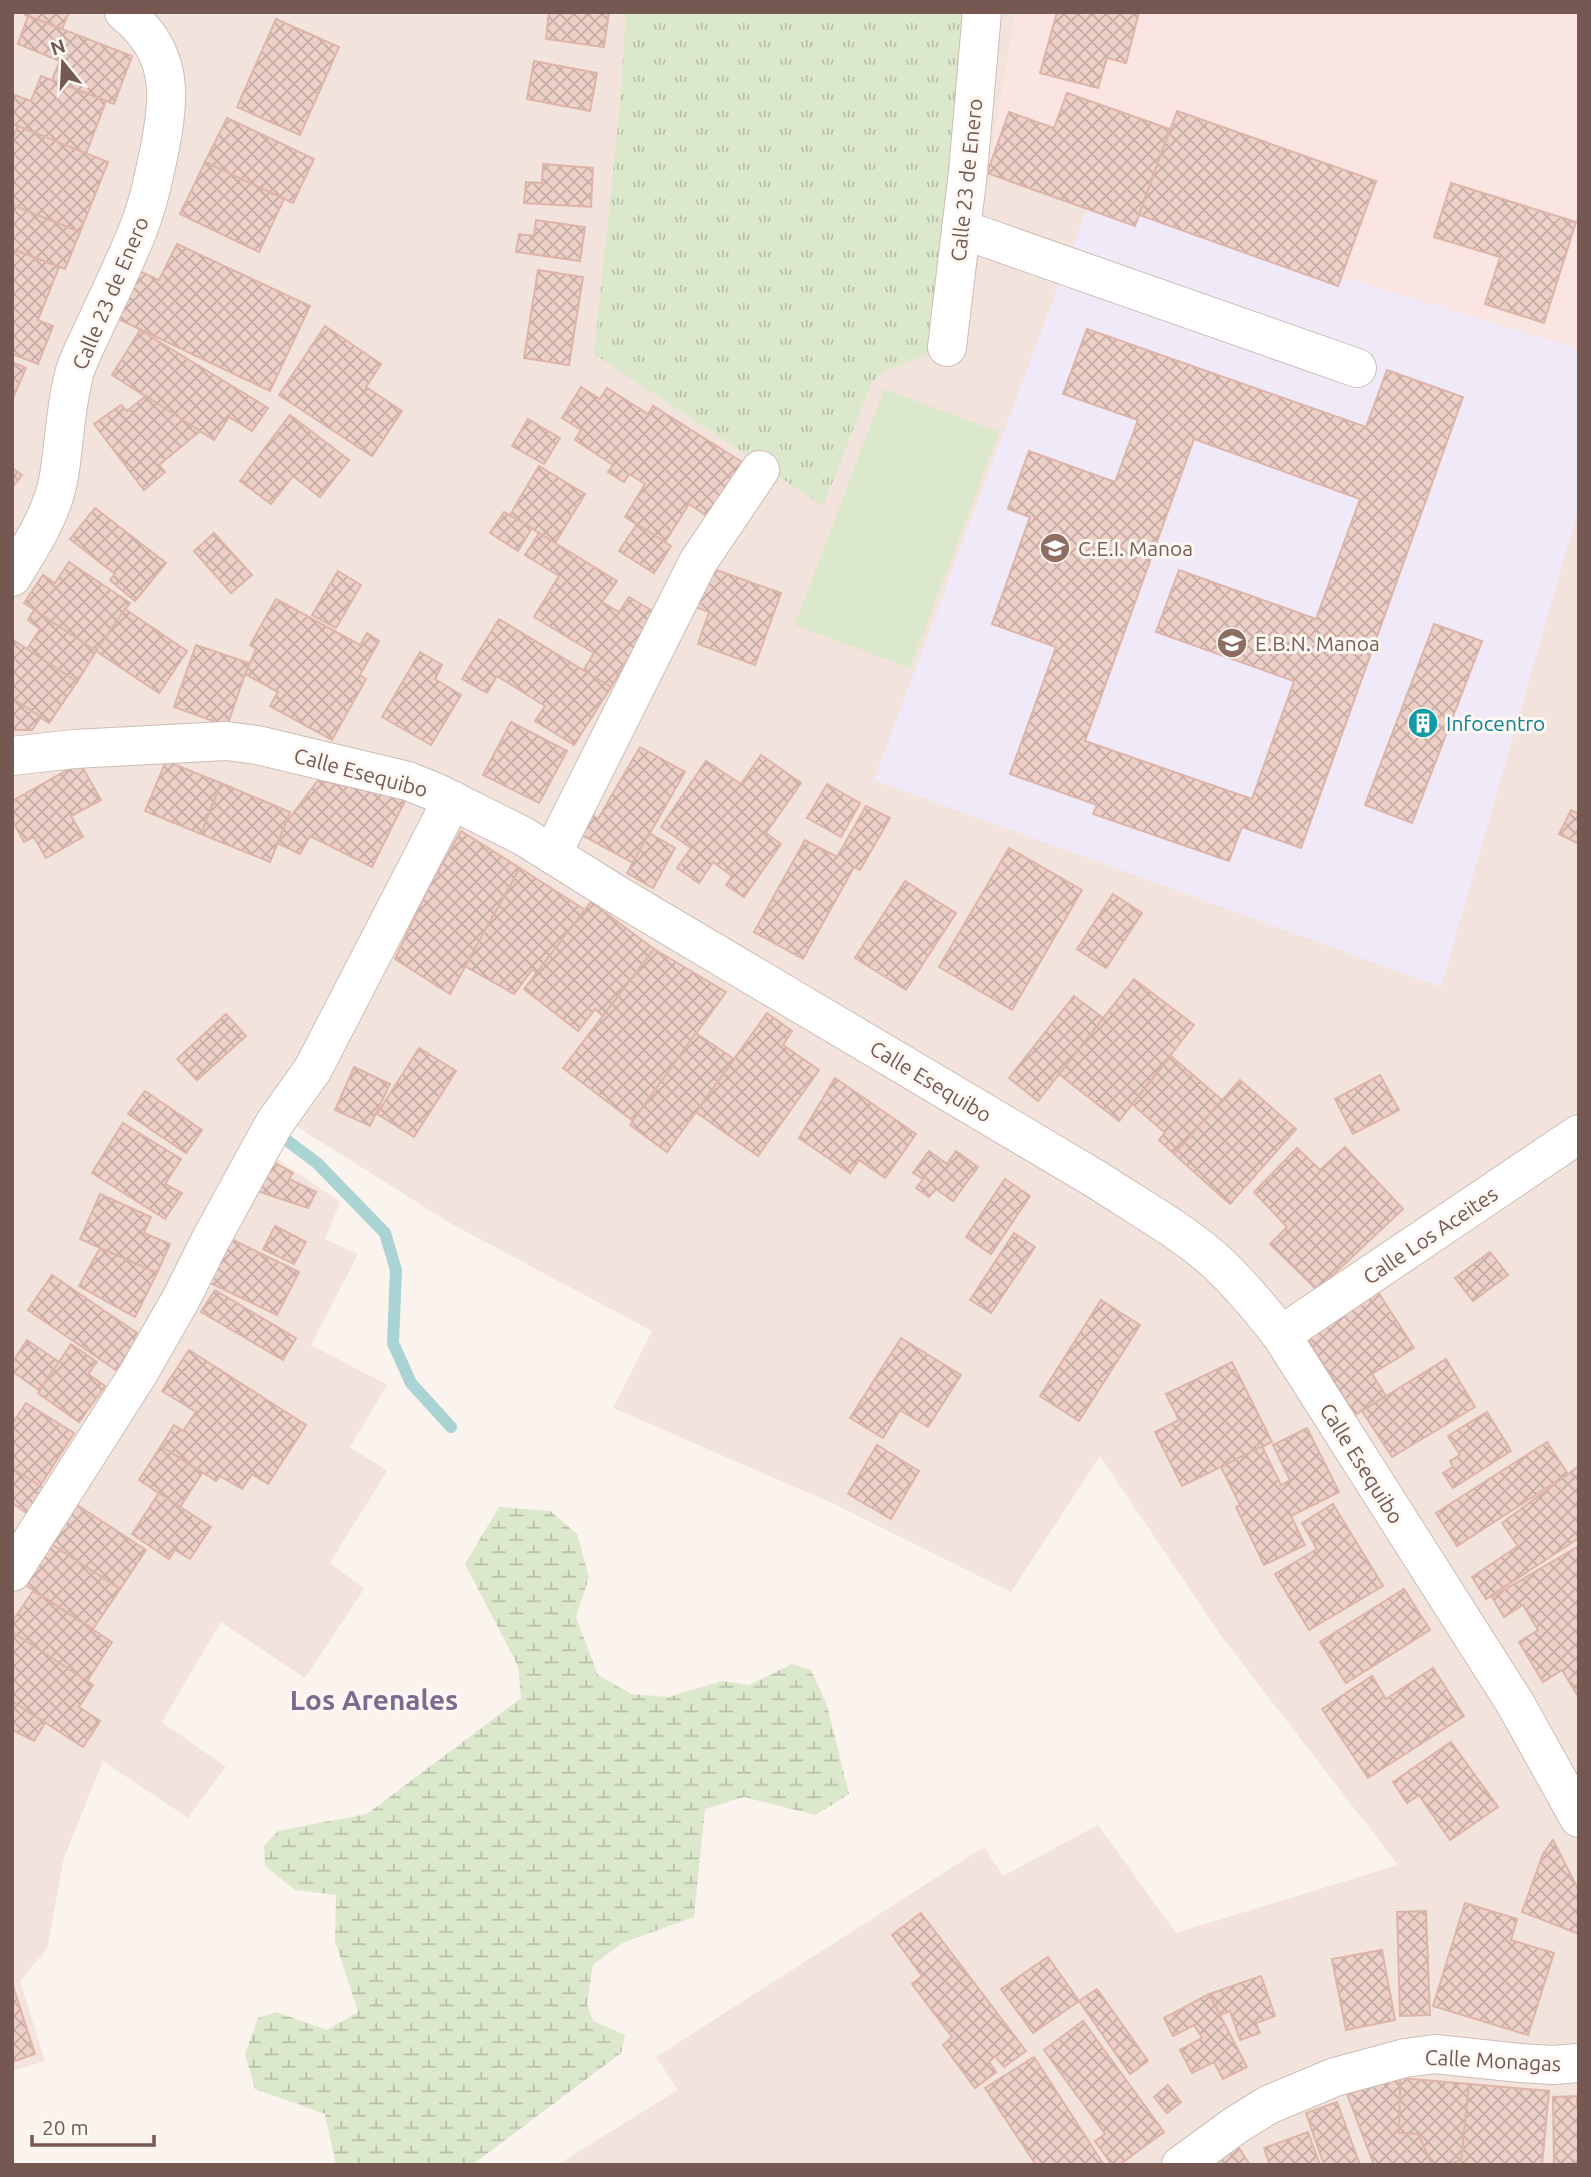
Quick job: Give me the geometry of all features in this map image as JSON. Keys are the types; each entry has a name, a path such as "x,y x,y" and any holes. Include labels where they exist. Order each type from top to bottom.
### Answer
{"street":[{"name":"Calle 23 de Enero","path":"12,578 35,540 48,511 59,478 67,407 76,369 137,233 151,192 167,111 167,85 160,60 138,23 124,12"},
{"name":"Calle 23 de Enero","path":"947,347 982,12"},
{"path":"961,229 1357,368"},
{"path":"552,854 698,562 760,470"},
{"name":"Calle Esequibo","path":"12,756 129,745 226,741 257,745 408,781 523,836 1132,1203 1211,1257 1253,1300 1281,1335 1515,1703 1579,1818"},
{"path":"12,1572 99,1439 152,1351 274,1124 313,1069 452,800"},
{"name":"Calle Los Aceites","path":"1281,1335 1579,1134"},
{"name":"Calle Monagas","path":"1181,2165 1236,2124 1268,2105 1335,2077 1405,2057 1435,2054 1531,2064 1579,2063"}],"shaded area":[{"path":"12,12 1579,12 1579,2165 557,2165 678,2090 656,2057 984,1847 1003,1876 1098,1825 1176,1933 1398,1865 1222,1637 1100,1456 1011,1592 834,1504 613,1408 652,1331 450,1223 280,1116 261,1148 340,1202 325,1239 358,1254 311,1345 387,1385 350,1447 387,1471 330,1563 364,1589 305,1678 221,1622 162,1722 226,1767 188,1818 103,1761 64,1858 47,1949 20,1981 45,2061 12,2071"},
{"path":"1016,12 1579,12 1579,349 1342,278 1338,286 1139,215 1135,226 987,173"},
{"name":"E.B.N. Manoa","path":"1087,209 1135,226 1139,215 1338,286 1342,277 1579,349 1579,506 1441,987 874,780"}],"green space":[{"path":"626,12 979,12 945,346 882,373 871,384 823,506 594,354 619,115"},
{"path":"884,389 999,432 910,668 795,625"},
{"path":"499,1507 550,1511 577,1534 589,1577 576,1617 598,1675 631,1694 668,1697 722,1681 749,1685 792,1664 811,1670 827,1705 849,1794 816,1815 744,1797 705,1809 694,1917 622,1943 593,1965 587,2004 593,2021 625,2035 621,2053 472,2165 336,2165 325,2114 255,2089 245,2054 258,2018 276,2012 327,2030 358,2012 335,1941 336,1895 295,1890 265,1866 264,1846 278,1831 367,1814 521,1698 518,1666 465,1564"}],"building":[{"path":"26,12 69,12 62,29 25,15"},
{"path":"549,12 609,12 604,47 546,39"},
{"path":"1057,12 1139,12 1126,63 1107,58 1098,88 1040,73"},
{"path":"28,16 132,56 114,104 52,80 60,61 18,44"},
{"path":"276,19 339,47 300,135 237,107"},
{"path":"534,61 597,73 590,111 527,99"},
{"path":"41,76 106,101 86,154 12,124 12,94 31,101"},
{"path":"1067,93 1170,129 1135,226 987,173 1009,112 1054,128"},
{"path":"1177,111 1376,181 1338,286 1139,215"},
{"path":"227,118 314,159 293,203 205,162"},
{"path":"18,126 108,162 80,232 12,205 12,139"},
{"path":"205,162 284,199 259,252 180,214"},
{"path":"543,164 593,168 591,207 524,203 526,182 542,183"},
{"path":"1451,183 1576,222 1544,323 1485,304 1500,257 1434,237"},
{"path":"12,205 80,232 65,269 12,249"},
{"path":"536,220 585,227 580,261 516,252 519,234 534,236"},
{"path":"177,244 310,306 270,391 114,317 137,270 159,280"},
{"path":"12,249 59,267 38,320 53,326 38,364 12,354"},
{"path":"538,270 583,277 569,365 524,358"},
{"path":"325,326 381,364 366,387 402,411 372,456 279,395"},
{"path":"1087,329 1366,427 1387,370 1463,397 1301,848 1242,827 1229,861 1093,814 1097,805 1010,774 1056,647 992,624 1030,517 1008,509 1029,451 1115,482 1138,420 1063,394","holes":["1194,439 1360,499 1316,619 1179,570 1156,632 1294,681 1252,799 1085,741"]},
{"path":"140,330 268,408 252,431 229,417 214,440 112,375"},
{"path":"12,362 26,368 12,400"},
{"path":"581,387 600,399 607,388 648,414 653,406 742,462 707,516 689,504 665,542 625,517 645,484 629,474 624,482 608,472 613,465 575,440 581,430 562,418"},
{"path":"146,396 200,431 159,465 165,472 144,490 94,424 121,405 127,411"},
{"path":"290,415 349,460 320,497 293,476 271,504 240,481"},
{"path":"528,419 560,438 544,464 512,446"},
{"path":"539,466 585,494 555,543 510,515"},
{"path":"12,468 22,475 12,488"},
{"path":"95,508 166,563 135,601 110,580 115,574 70,539"},
{"path":"504,512 532,528 518,551 490,533"},
{"path":"637,524 671,546 654,573 619,551"},
{"path":"214,533 252,575 231,593 194,551"},
{"path":"539,533 617,581 602,602 619,612 629,597 656,613 611,687 583,671 594,653 534,617 559,576 525,555"},
{"path":"69,562 130,603 96,651 24,603 43,575 55,583"},
{"path":"708,567 781,593 755,665 698,644 709,612 693,606"},
{"path":"338,571 361,585 336,628 312,615"},
{"path":"276,599 360,645 367,633 379,641 360,675 366,679 332,740 270,706 278,692 245,674 256,649 250,645"},
{"path":"125,609 187,651 159,693 96,651"},
{"path":"34,610 96,651 77,682 27,649 40,629 28,620"},
{"path":"499,619 611,687 574,745 535,721 545,706 497,676 487,693 462,679"},
{"name":"Infocentro","path":"1434,624 1482,641 1412,823 1365,805"},
{"path":"12,639 77,682 49,723 12,698"},
{"path":"196,645 249,663 227,726 174,707"},
{"path":"420,652 442,665 435,679 461,695 431,745 382,717"},
{"path":"12,698 41,717 32,730 12,730"},
{"path":"511,722 567,751 539,803 483,775"},
{"path":"640,747 685,772 633,863 582,835 593,815 598,819"},
{"path":"761,755 801,783 766,833 781,844 744,897 726,885 732,876 713,862 699,883 677,868 691,848 661,827 706,761 741,784"},
{"path":"166,761 221,783 201,834 145,811"},
{"path":"80,763 101,800 71,816 83,837 46,858 34,837 24,842 12,820 12,801"},
{"path":"318,780 406,799 372,867 310,836 300,854 277,843 286,823"},
{"path":"221,783 290,812 270,862 201,834"},
{"path":"827,784 860,803 841,837 807,818"},
{"path":"866,806 890,818 860,870 854,867 803,959 754,932 805,840 837,857"},
{"path":"1571,810 1579,814 1579,844 1559,834"},
{"path":"461,831 520,868 450,994 395,959 427,891"},
{"path":"649,833 675,848 653,888 627,873"},
{"path":"1009,848 1082,890 1012,1010 939,967"},
{"path":"520,868 585,910 537,973 532,970 514,994 465,966"},
{"path":"905,881 956,913 906,990 855,958"},
{"path":"1113,894 1142,913 1106,968 1077,949"},
{"path":"591,902 654,949 603,1016 595,1009 578,1031 524,989"},
{"path":"654,949 726,992 633,1121 563,1068"},
{"path":"1134,979 1194,1025 1119,1121 1059,1074"},
{"path":"1074,996 1103,1018 1038,1101 1009,1078"},
{"path":"767,1013 792,1031 783,1045 819,1070 758,1156 696,1112"},
{"path":"226,1014 246,1036 197,1080 177,1059"},
{"path":"696,1033 734,1059 667,1152 630,1125"},
{"path":"419,1048 456,1071 414,1137 377,1114"},
{"path":"1171,1056 1222,1100 1174,1154 1159,1140 1165,1133 1132,1104"},
{"path":"354,1067 390,1084 370,1126 335,1110"},
{"path":"1380,1075 1399,1110 1353,1134 1335,1099"},
{"path":"835,1078 916,1134 885,1178 859,1160 850,1173 799,1138"},
{"path":"1240,1080 1296,1129 1230,1204 1174,1154"},
{"path":"145,1091 202,1130 186,1153 128,1114"},
{"path":"123,1123 181,1159 165,1184 182,1193 165,1219 92,1173"},
{"path":"1345,1147 1403,1209 1317,1290 1270,1244 1287,1227 1254,1192 1297,1148 1320,1170"},
{"path":"929,1151 947,1164 956,1151 978,1167 953,1201 936,1189 929,1197 916,1188 923,1179 913,1173"},
{"path":"272,1161 293,1173 289,1179 316,1192 308,1208 254,1190"},
{"path":"1005,1179 1030,1196 991,1254 966,1237"},
{"path":"100,1194 151,1217 144,1233 170,1244 157,1273 80,1239"},
{"path":"275,1226 306,1242 294,1264 263,1249"},
{"path":"1014,1233 1035,1247 991,1313 970,1300"},
{"path":"229,1238 299,1272 277,1315 208,1282"},
{"path":"100,1248 157,1273 135,1317 79,1286"},
{"path":"1490,1252 1508,1275 1473,1301 1455,1278"},
{"path":"52,1275 140,1335 116,1370 28,1310"},
{"path":"215,1290 296,1338 283,1360 201,1312"},
{"path":"1378,1292 1414,1348 1372,1374 1386,1396 1355,1415 1306,1336"},
{"path":"1101,1300 1140,1325 1079,1421 1040,1396"},
{"path":"901,1338 961,1375 928,1427 900,1410 883,1438 850,1418"},
{"path":"27,1340 59,1362 39,1390 12,1371 12,1363"},
{"path":"71,1344 97,1362 88,1374 105,1386 79,1422 38,1393"},
{"path":"189,1350 306,1425 268,1484 252,1474 242,1489 220,1476 216,1481 161,1446 174,1425 183,1431 196,1412 162,1391"},
{"path":"1446,1359 1475,1407 1392,1457 1362,1411"},
{"path":"1232,1362 1272,1442 1182,1486 1155,1432 1179,1420 1166,1394"},
{"path":"26,1403 74,1433 40,1486 12,1468 12,1424"},
{"path":"1487,1412 1511,1451 1453,1488 1443,1473 1453,1467 1450,1461 1460,1455 1448,1436"},
{"path":"1307,1428 1339,1492 1291,1516 1305,1545 1264,1565 1236,1507 1240,1505 1221,1467 1262,1446 1281,1485 1290,1480 1273,1445"},
{"path":"1547,1442 1568,1474 1457,1546 1436,1513"},
{"path":"877,1445 919,1471 891,1519 848,1494"},
{"path":"161,1446 202,1473 180,1507 139,1480"},
{"path":"1579,1466 1579,1538 1486,1599 1472,1577 1518,1546 1502,1523"},
{"path":"12,1468 46,1490 30,1515 12,1503"},
{"path":"159,1493 211,1527 190,1559 175,1550 169,1559 132,1534"},
{"path":"74,1503 146,1550 120,1589 48,1542"},
{"path":"1333,1504 1383,1586 1309,1630 1275,1574 1317,1549 1302,1523"},
{"path":"48,1542 120,1589 93,1629 21,1582"},
{"path":"1579,1546 1579,1698 1562,1670 1543,1682 1519,1642 1538,1630 1523,1605 1504,1617 1492,1597"},
{"path":"1404,1589 1430,1630 1346,1683 1320,1642"},
{"path":"33,1591 112,1642 87,1681 12,1632 12,1622"},
{"path":"12,1632 93,1685 79,1707 100,1721 83,1747 12,1701"},
{"path":"1433,1668 1464,1716 1368,1778 1322,1709 1372,1676 1386,1699"},
{"path":"12,1701 45,1723 34,1741 12,1730"},
{"path":"1451,1742 1498,1807 1450,1840 1419,1795 1407,1803 1393,1782"},
{"path":"1553,1840 1579,1891 1579,1934 1522,1912 1543,1854"},
{"path":"1465,1903 1517,1919 1511,1940 1554,1953 1528,2035 1433,2006"},
{"path":"1426,1911 1430,2015 1400,2016 1397,1912"},
{"path":"921,1913 1026,2051 1004,2067 995,2056 989,2062 996,2072 975,2088 943,2045 952,2037 912,1984 922,1976 892,1935"},
{"path":"1382,1950 1395,2020 1346,2030 1332,1959"},
{"path":"1048,1957 1079,2001 1033,2033 1001,1989"},
{"path":"1261,1976 1275,2016 1256,2023 1260,2033 1240,2040 1230,2011 1220,2015 1209,1994"},
{"path":"12,1983 35,2054 12,2062"},
{"path":"1097,1989 1148,2061 1130,2074 1079,2001"},
{"path":"1209,1994 1247,2067 1223,2079 1214,2062 1192,2073 1180,2050 1202,2038 1194,2025 1173,2036 1164,2018"},
{"path":"1083,2021 1164,2132 1119,2165 1112,2165 1095,2141 1105,2134 1044,2050"},
{"path":"1034,2057 1104,2165 1036,2165 985,2088"},
{"path":"1400,2078 1469,2084 1461,2160 1448,2165 1432,2165 1418,2134 1399,2133"},
{"path":"1400,2078 1399,2133 1418,2134 1432,2165 1374,2165 1347,2094"},
{"path":"1469,2084 1549,2091 1542,2165 1461,2165"},
{"path":"1168,2085 1181,2102 1167,2113 1154,2097"},
{"path":"1577,2096 1579,2163 1554,2164 1553,2097"},
{"path":"1337,2102 1360,2165 1324,2165 1306,2113"},
{"path":"1308,2132 1320,2165 1270,2165 1264,2148"},
{"path":"1237,2145 1250,2165 1206,2165"}],"waterway":[{"path":"285,1139 317,1163 385,1233 396,1270 393,1343 411,1383 451,1427"}],"place":[{"name":"C.E.I. Manoa","path":"1055,548"},
{"name":"E.B.N. Manoa","path":"1232,643"},
{"name":"Infocentro","path":"1423,723"}],"district":[{"name":"Los Arenales","path":"374,1699"}]}
